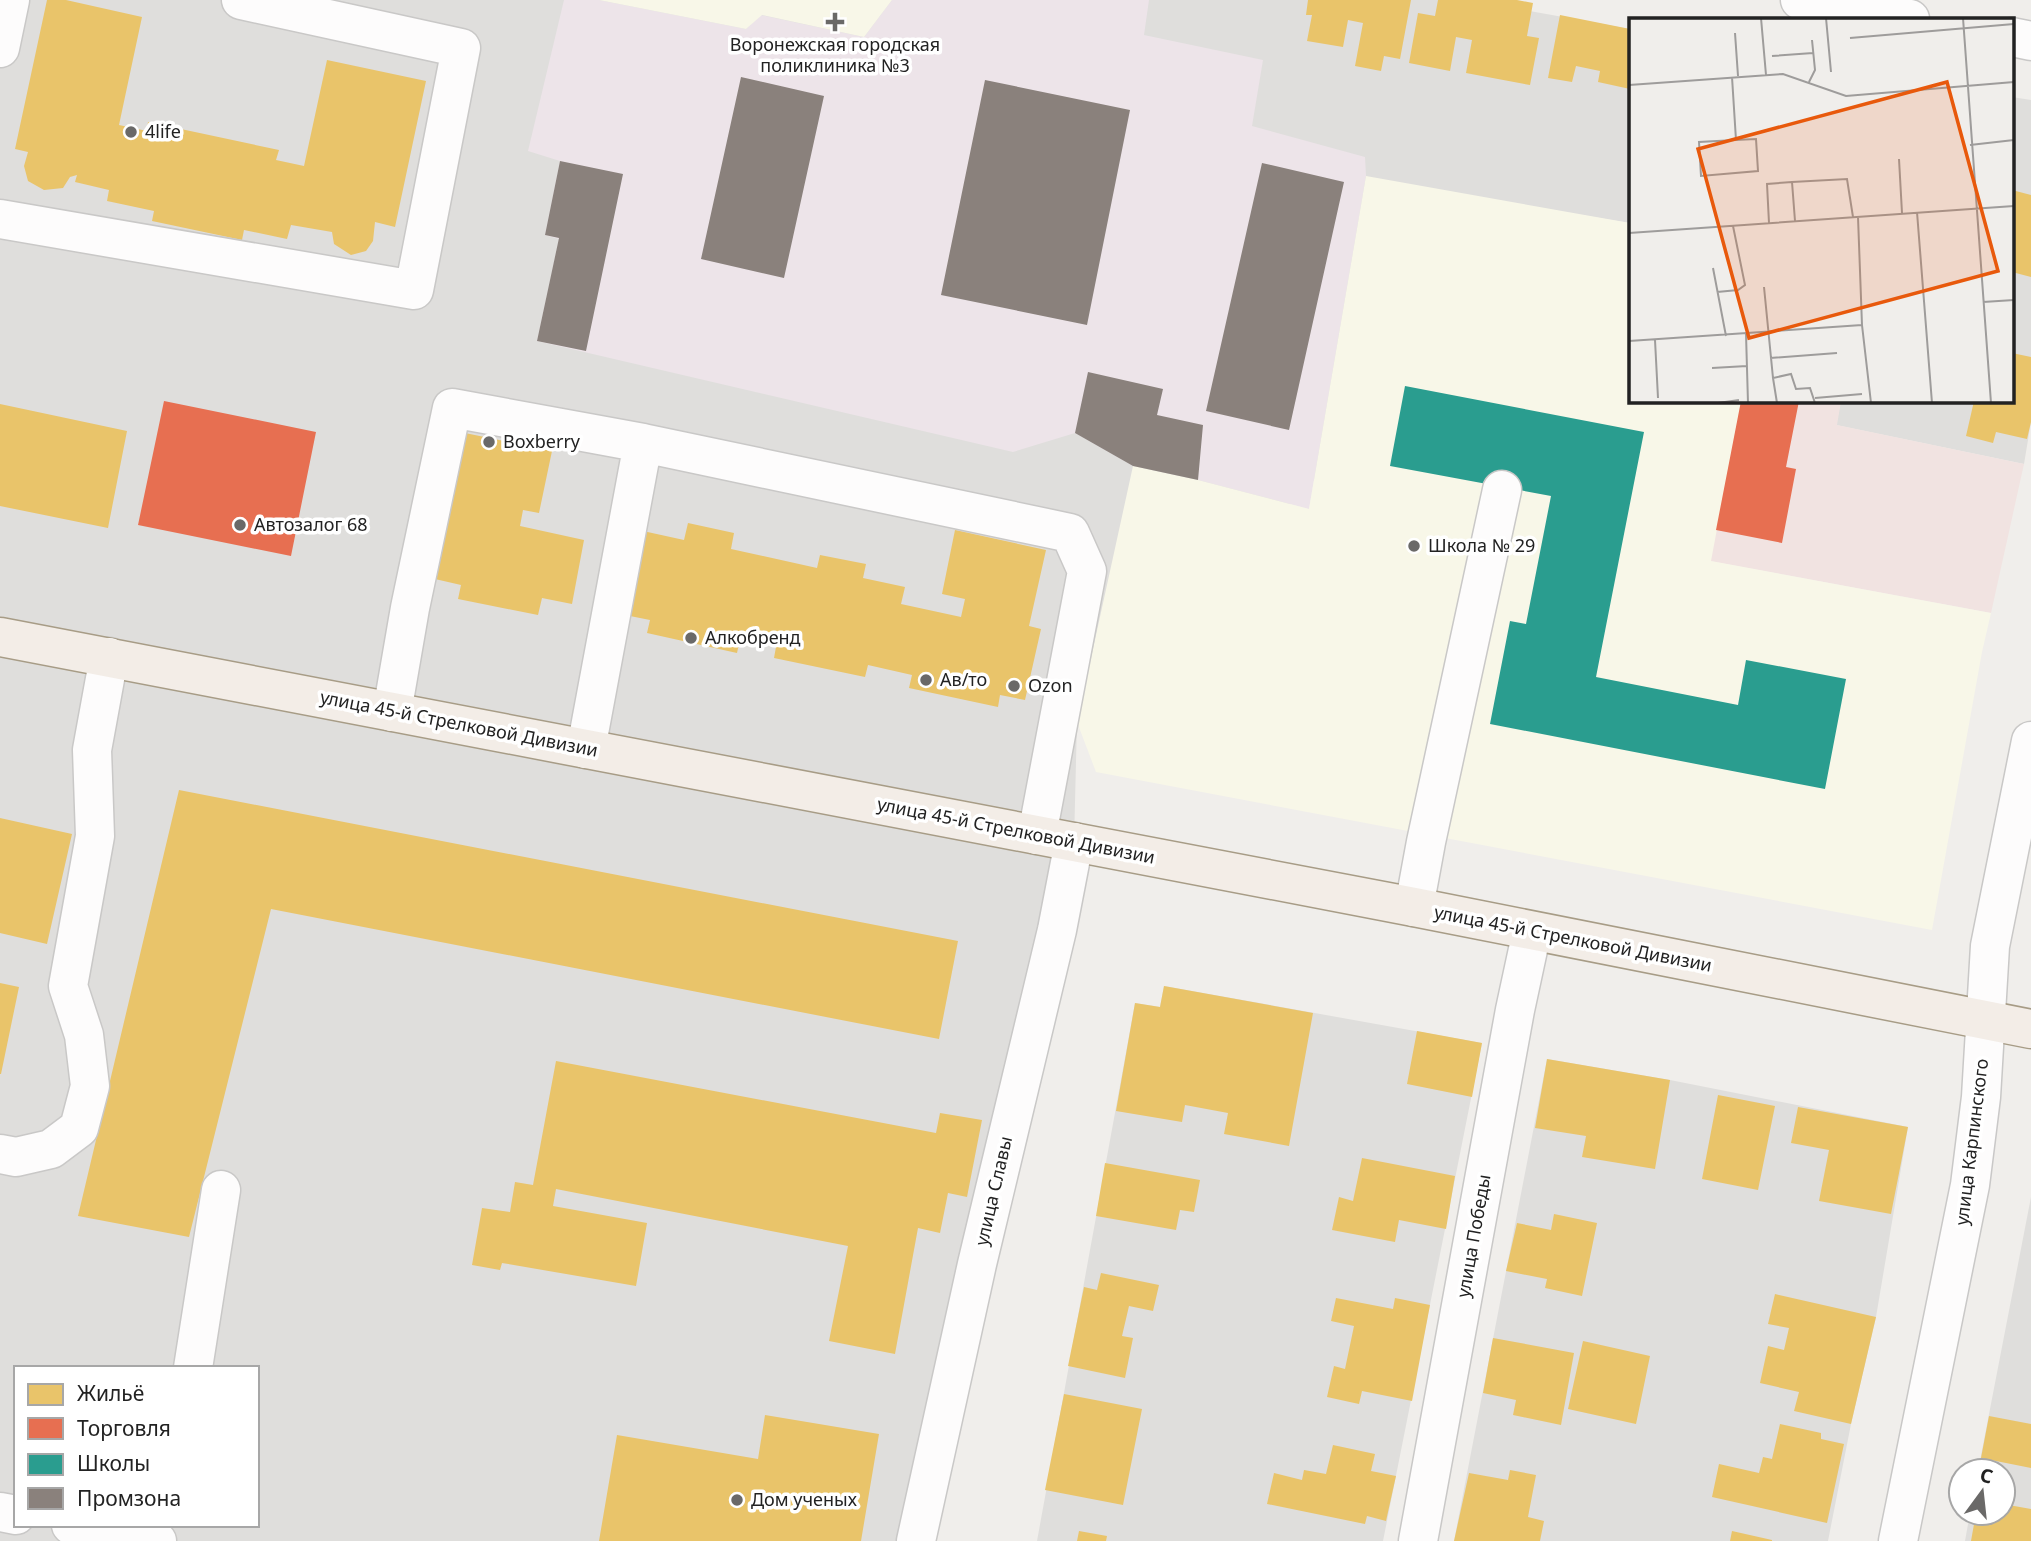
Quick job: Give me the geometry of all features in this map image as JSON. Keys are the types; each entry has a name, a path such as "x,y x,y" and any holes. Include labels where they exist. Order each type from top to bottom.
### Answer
{"main road":[{"name":"улица 45-й Стрелковой Дивизии","path":"0,637 1414,907 2031,1029"}],"street":[{"path":"0,48 10,0"},
{"path":"0,219 414,290 461,48 312,7 241,0"},
{"path":"1800,0 1904,18"},
{"path":"392,712 410,608 452,408 643,443 1070,533 1087,571 1037,835"},
{"path":"586,749 643,443"},
{"path":"1414,907 1427,834 1502,490"},
{"path":"0,1153 16,1157 51,1149 79,1128 90,1086 84,1035 68,986 95,836 92,750 109,657"},
{"name":"улица Карпинского","path":"1898,1541 1970,1185 1981,1097 1990,946 2031,741"},
{"name":"улица Славы","path":"916,1541 977,1264 1057,930 1074,842"},
{"name":"улица Победы","path":"1418,1541 1515,1010 1532,931"},
{"path":"193,1366 221,1190"},
{"path":"82,1527 158,1541"}],"shaded area":[{"path":"0,0 1468,0 1629,29 1629,223 1575,214 1077,722 1074,842 916,1541 0,1541"},
{"path":"564,0 599,0 746,29 761,15 864,37 892,0 1149,0 1144,35 1263,60 1252,126 1365,157 1366,176 1309,509 1133,466 1075,433 1013,452 537,341 559,239 545,235 560,161 528,151"},
{"name":"Воронежская городская поликлиника №3","path":"599,0 892,0 864,37 762,15 746,29"},
{"path":"2014,97 2031,100 2031,422 2024,464 1836,425 1841,402 2014,402"},
{"name":"Школа № 29","path":"1366,176 1629,223 1629,402 1741,402 1711,561 1991,613 1932,930 1096,772 1077,722 1133,466 1309,509"},
{"path":"1741,402 1841,402 1837,425 2024,464 1991,613 1710,561"},
{"path":"1164,986 1482,1043 1383,1541 1037,1541 1135,1003 1160,1007"},
{"path":"1547,1059 1670,1080 1908,1127 1876,1317 1828,1541 1454,1541"},
{"path":"2031,1197 2031,1541 1965,1541 1968,1527 2017,1527 2017,1457 1981,1457"}],"building: Жильё":[{"path":"47,0 66,0 142,17 119,125 147,131 148,122 279,150 276,160 304,166 327,60 426,81 395,227 375,222 373,241 366,251 351,255 334,244 332,232 291,225 287,239 244,230 242,240 152,221 154,211 107,201 109,190 75,182 77,175 70,177 63,188 44,190 28,181 24,166 28,152 15,149"},
{"path":"1308,0 1411,0 1400,59 1384,56 1381,71 1355,66 1363,23 1348,20 1343,47 1307,41 1312,15 1306,15"},
{"path":"1438,0 1517,0 1533,3 1527,36 1539,38 1530,85 1466,73 1472,40 1456,37 1450,71 1409,63 1418,13 1435,16"},
{"path":"1560,15 1629,29 1629,89 1598,82 1600,71 1576,66 1572,82 1548,78"},
{"path":"2014,191 2031,195 2031,277 2014,273"},
{"path":"2014,353 2031,357 2031,422 2027,439 1996,432 1993,443 1966,436 1974,402 2014,402"},
{"path":"0,404 127,431 108,528 0,506"},
{"path":"465,433 552,451 539,513 523,510 520,526 584,540 572,604 542,598 538,615 458,599 461,585 435,579"},
{"path":"688,523 734,533 731,549 817,568 820,555 866,564 863,578 905,587 901,604 961,617 965,599 942,594 955,530 1046,550 1029,626 1041,629 1025,700 1000,695 998,707 909,688 912,675 868,665 865,677 774,658 776,647 740,639 737,653 647,633 650,620 625,615 643,531 684,540"},
{"path":"179,790 958,941 939,1039 271,909 189,1237 78,1216"},
{"path":"0,818 72,834 47,944 0,933"},
{"path":"0,983 19,987 1,1074 0,1074"},
{"path":"1164,986 1313,1013 1289,1146 1224,1134 1228,1113 1185,1105 1182,1122 1116,1111 1135,1003 1160,1007"},
{"path":"1417,1031 1482,1043 1472,1097 1407,1084"},
{"path":"1547,1059 1670,1080 1655,1169 1582,1157 1586,1136 1535,1128"},
{"path":"556,1061 936,1133 940,1113 982,1120 967,1197 948,1193 940,1233 918,1228 895,1354 829,1341 848,1246 556,1189 553,1206 647,1223 636,1286 502,1263 500,1270 472,1265 482,1208 510,1212 515,1182 533,1185"},
{"path":"1718,1095 1775,1106 1758,1190 1702,1179"},
{"path":"1798,1107 1908,1127 1891,1214 1819,1201 1829,1150 1791,1143"},
{"path":"1362,1158 1455,1176 1446,1229 1399,1220 1395,1242 1332,1230 1339,1197 1353,1201"},
{"path":"1105,1163 1200,1180 1194,1212 1180,1210 1176,1230 1096,1216"},
{"path":"1554,1214 1597,1223 1582,1296 1545,1288 1547,1279 1506,1271 1517,1223 1551,1230"},
{"path":"1101,1273 1159,1285 1153,1311 1129,1306 1122,1336 1133,1338 1125,1378 1068,1366 1084,1287 1097,1290"},
{"path":"1775,1294 1876,1317 1851,1424 1794,1411 1799,1392 1760,1383 1768,1346 1784,1350 1789,1328 1768,1324"},
{"path":"1336,1298 1393,1309 1395,1298 1430,1305 1412,1401 1362,1391 1359,1404 1327,1397 1334,1366 1345,1369 1354,1326 1331,1321"},
{"path":"1493,1338 1574,1353 1561,1425 1513,1415 1516,1400 1483,1393"},
{"path":"1583,1341 1650,1356 1636,1424 1568,1409"},
{"path":"1064,1394 1142,1409 1123,1505 1045,1490"},
{"name":"Дом ученых","path":"765,1415 879,1434 861,1541 599,1541 617,1435 758,1459"},
{"path":"1989,1416 2031,1424 2031,1468 2017,1465 2017,1457 1981,1457"},
{"path":"1780,1424 1821,1433 1821,1439 1844,1444 1827,1523 1712,1497 1719,1464 1759,1473 1763,1457 1772,1459"},
{"path":"1333,1445 1375,1454 1371,1471 1396,1476 1386,1521 1367,1516 1365,1524 1267,1504 1274,1473 1302,1480 1304,1470 1326,1474"},
{"path":"1510,1470 1536,1475 1528,1517 1544,1521 1540,1541 1454,1541 1469,1473 1508,1480"},
{"path":"2017,1506 2031,1509 2031,1541 1971,1541 1974,1527 2017,1527"},
{"path":"1079,1531 1107,1536 1106,1541 1077,1541"},
{"path":"1732,1531 1772,1540 1772,1541 1730,1541"}],"building: Торговля":[{"path":"164,401 316,432 291,556 138,525"},
{"path":"1741,402 1799,402 1786,467 1796,469 1782,543 1716,530"}],"building: Школы":[{"path":"1405,386 1644,432 1596,677 1738,705 1746,660 1846,679 1825,789 1490,724 1510,621 1526,624 1551,496 1390,466"}],"building: Промзона":[{"path":"741,77 824,96 784,278 701,259"},
{"path":"985,80 1130,110 1087,325 941,295"},
{"path":"560,161 623,174 586,351 537,341 559,238 545,235"},
{"path":"1262,163 1344,182 1289,430 1206,411"},
{"path":"1088,372 1163,389 1157,415 1203,425 1198,480 1133,466 1075,433"}],"place":[{"name":"Воронежская городская поликлиника №3","path":"835,22"},
{"name":"4life","path":"131,132"},
{"name":"Boxberry","path":"489,442"},
{"name":"Автозалог 68","path":"240,525"},
{"name":"Школа № 29","path":"1414,546"},
{"name":"Алкобренд","path":"691,638"},
{"name":"Ав/то","path":"926,680"},
{"name":"Ozon","path":"1014,686"},
{"name":"Дом ученых","path":"737,1500"}]}
